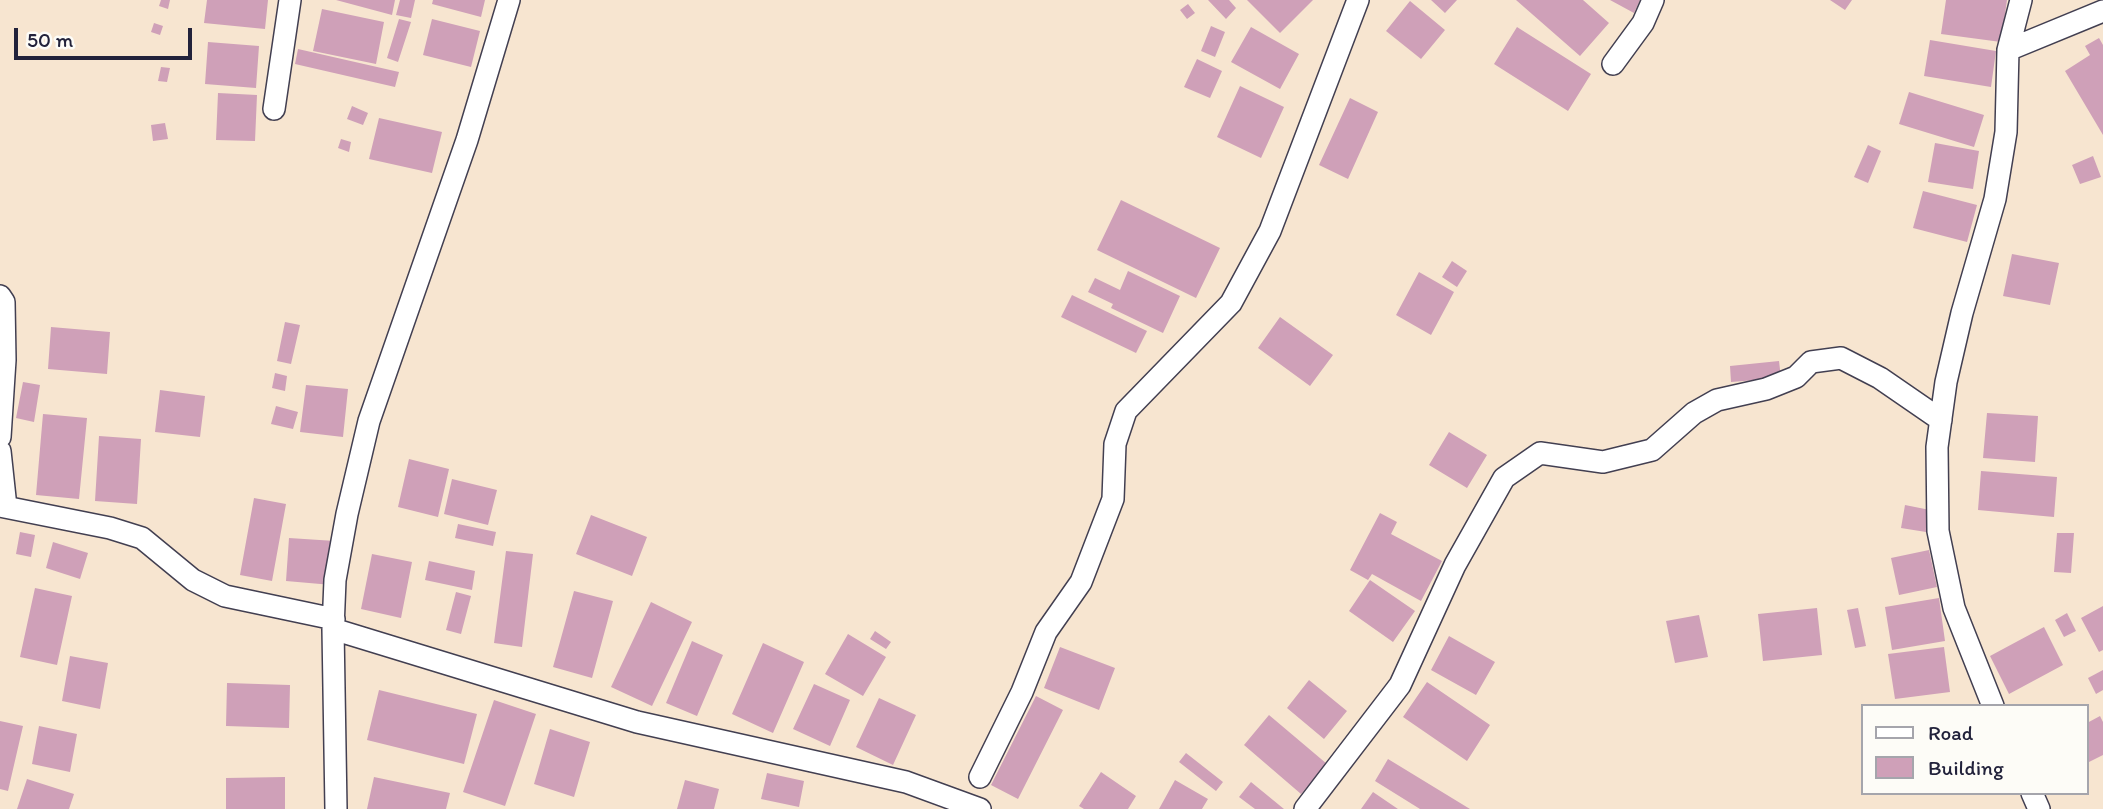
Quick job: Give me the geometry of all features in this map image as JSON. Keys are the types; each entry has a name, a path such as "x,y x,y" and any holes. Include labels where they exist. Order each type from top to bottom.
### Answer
{"street":[{"path":"274,108 290,0"},
{"path":"336,809 335,580 347,514 369,421 467,140 509,0"},
{"path":"979,777 1022,692 1046,632 1081,582 1113,499 1115,444 1126,411 1231,303 1270,231 1358,0"},
{"path":"1613,64 1643,23 1653,0"},
{"path":"1992,704 1954,608 1938,531 1937,447 1946,382 1962,313 1995,200 2006,132 2008,50 2021,0"},
{"path":"2008,50 2103,12"},
{"path":"0,296 4,302 5,360 0,437"},
{"path":"1305,809 1400,685 1455,565 1504,478 1541,453 1602,462 1652,450 1695,414 1717,400 1766,389 1796,377 1811,362 1841,358 1880,378 1941,420"},
{"path":"0,451 3,506 110,528 142,538 192,580 225,596 334,624 637,722 906,782 980,809"}],"building":[{"path":"161,0 170,0 168,9 159,6"},
{"path":"207,0 268,0 265,29 204,23"},
{"path":"336,0 395,0 392,15"},
{"path":"400,0 415,0 411,18 396,15"},
{"path":"433,0 485,0 481,17 432,4"},
{"path":"1208,0 1229,0 1236,8 1226,19"},
{"path":"1247,0 1313,0 1280,33"},
{"path":"1431,0 1457,0 1445,13"},
{"path":"1516,0 1583,0 1609,23 1580,56"},
{"path":"1610,0 1640,0 1634,13"},
{"path":"1830,0 1852,0 1845,10"},
{"path":"1946,0 2007,0 2001,42 1941,34"},
{"path":"1410,1 1445,30 1421,59 1386,31"},
{"path":"1188,4 1195,13 1187,19 1180,10"},
{"path":"322,9 384,22 376,64 313,51"},
{"path":"399,19 411,22 398,62 387,58"},
{"path":"432,19 480,31 471,67 423,55"},
{"path":"154,23 163,26 160,35 151,32"},
{"path":"1211,26 1225,32 1215,57 1201,51"},
{"path":"1251,27 1299,54 1280,89 1231,62"},
{"path":"1517,27 1591,74 1568,111 1494,64"},
{"path":"2099,38 2103,45 2103,135 2065,71 2090,55 2085,46"},
{"path":"1930,40 1996,51 1991,87 1924,76"},
{"path":"208,42 259,46 256,88 205,84"},
{"path":"298,49 399,72 395,87 295,64"},
{"path":"1197,59 1222,71 1210,98 1184,87"},
{"path":"161,67 170,68 167,82 158,81"},
{"path":"1240,86 1284,107 1261,158 1217,137"},
{"path":"1909,92 1984,115 1974,147 1899,124"},
{"path":"218,93 257,95 255,141 216,140"},
{"path":"1350,98 1378,112 1348,179 1319,165"},
{"path":"352,106 368,113 363,125 347,119"},
{"path":"379,118 442,132 432,173 369,159"},
{"path":"165,123 168,139 153,141 151,125"},
{"path":"341,139 351,142 349,152 338,148"},
{"path":"1935,143 1979,151 1973,189 1928,182"},
{"path":"1868,145 1881,151 1868,183 1854,177"},
{"path":"2093,156 2101,177 2080,184 2072,165"},
{"path":"1923,191 1977,205 1967,242 1913,228"},
{"path":"1121,200 1220,248 1196,298 1097,250"},
{"path":"2012,254 2059,263 2050,305 2003,296"},
{"path":"1452,261 1467,271 1457,287 1442,277"},
{"path":"1128,271 1180,296 1163,333 1111,308 1113,304 1088,292 1095,278 1120,290"},
{"path":"1419,272 1454,292 1431,335 1396,315"},
{"path":"1072,295 1147,331 1136,353 1061,317"},
{"path":"1280,317 1333,355 1310,386 1258,348"},
{"path":"285,322 300,325 291,364 277,361"},
{"path":"51,327 110,332 107,374 48,369"},
{"path":"1779,361 1781,378 1731,382 1730,366"},
{"path":"275,373 287,376 285,391 272,388"},
{"path":"23,382 40,385 34,422 16,418"},
{"path":"306,385 348,389 343,437 300,432"},
{"path":"160,390 205,396 200,437 155,432"},
{"path":"276,406 298,412 293,429 271,424"},
{"path":"1987,413 2038,416 2035,462 1983,458"},
{"path":"43,414 87,418 79,499 36,495"},
{"path":"1449,432 1487,455 1467,488 1429,465"},
{"path":"99,436 141,439 137,504 95,501"},
{"path":"409,459 449,469 438,517 398,507"},
{"path":"1981,471 2057,477 2054,517 1978,510"},
{"path":"452,479 497,490 488,525 444,514"},
{"path":"254,498 286,504 272,581 240,575"},
{"path":"1905,505 1930,510 1926,532 1901,528"},
{"path":"1380,513 1397,522 1391,534 1442,561 1421,601 1372,574 1368,580 1350,570"},
{"path":"591,515 647,537 632,576 576,554"},
{"path":"458,524 496,532 493,546 455,538"},
{"path":"20,532 35,535 31,557 16,554"},
{"path":"2057,533 2074,533 2071,573 2054,572"},
{"path":"289,538 335,541 332,585 286,581"},
{"path":"53,542 88,553 80,579 46,568"},
{"path":"1929,550 1937,587 1899,595 1891,558"},
{"path":"506,551 533,554 522,647 494,643"},
{"path":"372,554 412,562 401,618 361,609"},
{"path":"429,561 475,571 472,590 425,580"},
{"path":"1370,580 1415,611 1393,642 1349,611"},
{"path":"35,588 72,596 57,665 20,657"},
{"path":"574,591 613,601 592,678 553,667"},
{"path":"456,592 471,596 461,634 446,630"},
{"path":"1939,598 1945,641 1892,650 1885,607"},
{"path":"651,602 692,622 652,706 611,687"},
{"path":"2103,606 2103,650 2099,652 2081,618"},
{"path":"1817,608 1822,655 1763,661 1758,614"},
{"path":"1858,608 1866,646 1855,648 1847,610"},
{"path":"2067,613 2076,631 2064,637 2055,620"},
{"path":"1699,615 1708,657 1675,663 1666,621"},
{"path":"2044,627 2063,665 2009,694 1990,656"},
{"path":"875,631 891,642 886,649 870,639"},
{"path":"848,634 886,657 863,696 825,674"},
{"path":"1449,636 1495,662 1476,695 1431,670"},
{"path":"692,641 723,655 697,716 666,703"},
{"path":"763,643 804,662 773,733 732,714"},
{"path":"1060,647 1115,668 1099,710 1044,688"},
{"path":"1944,647 1950,692 1895,699 1888,654"},
{"path":"70,656 108,663 100,709 62,701"},
{"path":"2103,670 2103,690 2096,694 2088,678"},
{"path":"1309,680 1347,711 1324,739 1287,708"},
{"path":"1427,682 1490,725 1467,761 1403,717"},
{"path":"227,683 290,685 289,728 226,726"},
{"path":"814,684 850,700 830,746 793,729"},
{"path":"379,690 477,714 464,764 367,740"},
{"path":"1036,696 1063,710 1018,799 991,785"},
{"path":"879,698 916,715 893,765 856,747"},
{"path":"494,700 536,714 505,806 463,792"},
{"path":"1269,715 1327,764 1301,794 1244,745"},
{"path":"2100,716 2103,722 2103,755 2089,762 2089,722"},
{"path":"0,721 23,726 8,791 0,789"},
{"path":"39,726 77,734 70,772 32,764"},
{"path":"550,729 590,742 574,797 534,784"},
{"path":"1186,753 1223,782 1216,791 1179,762"},
{"path":"1388,759 1470,809 1420,809 1375,781"},
{"path":"1101,772 1136,796 1128,809 1084,809 1079,806"},
{"path":"767,773 804,781 799,807 761,799"},
{"path":"285,777 285,809 226,809 226,778"},
{"path":"374,777 450,793 446,809 367,809"},
{"path":"27,779 74,794 69,809 17,809"},
{"path":"685,780 719,789 714,809 677,809"},
{"path":"1175,780 1208,799 1202,809 1159,809"},
{"path":"1251,782 1284,809 1255,809 1239,797"},
{"path":"1373,792 1398,809 1361,809"}]}
